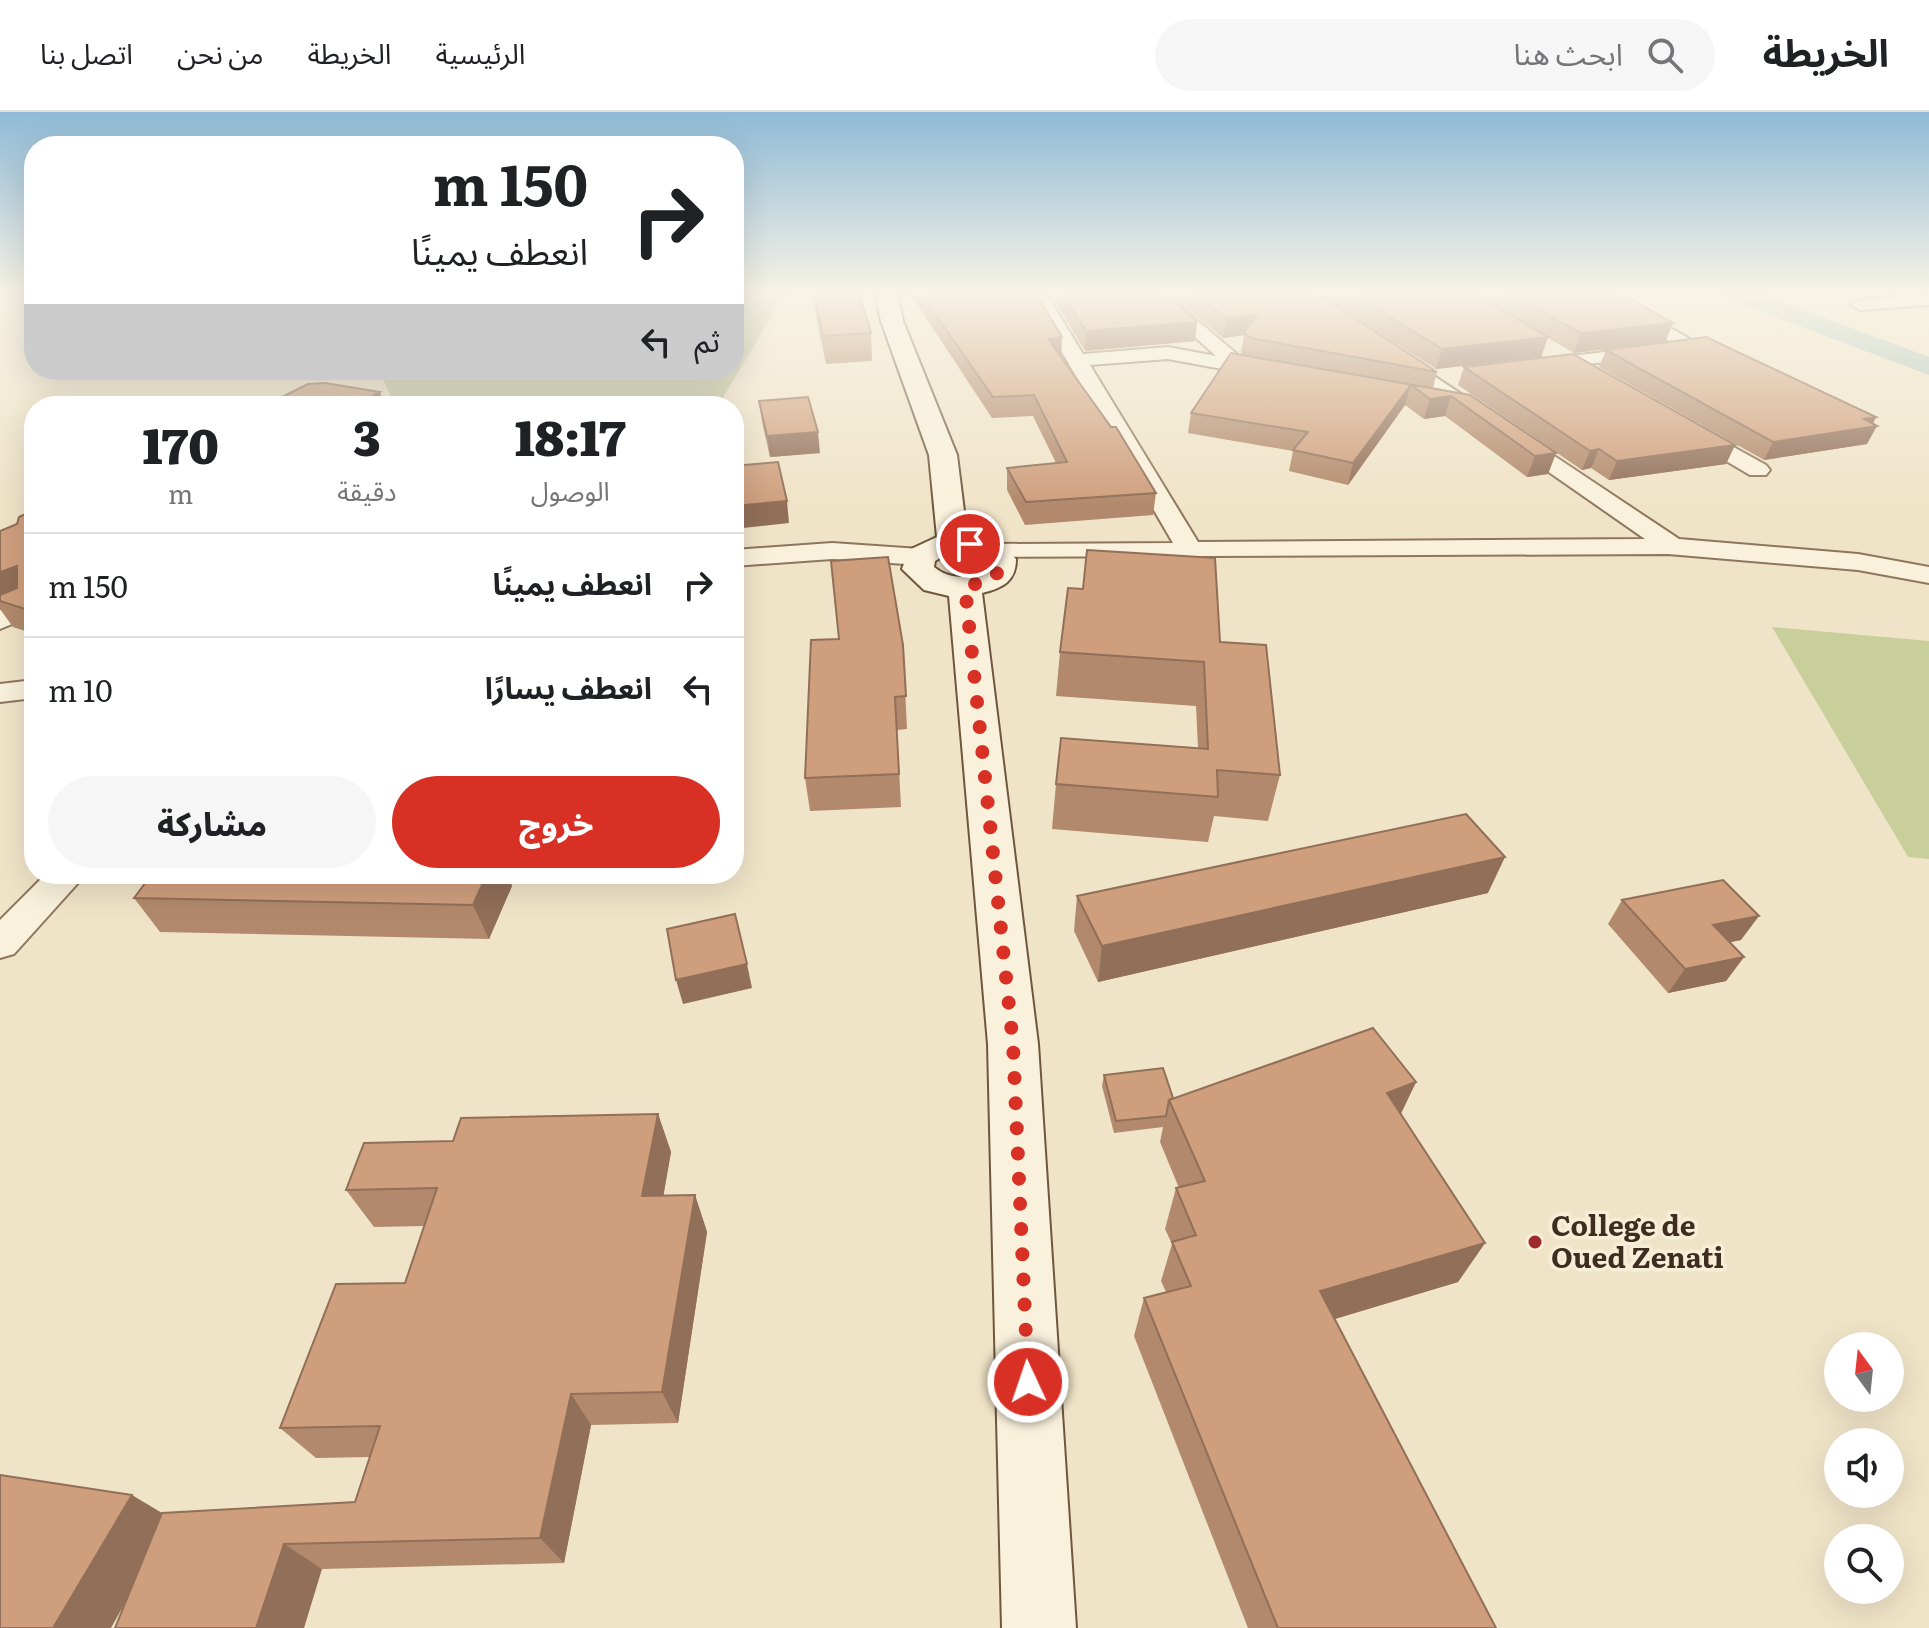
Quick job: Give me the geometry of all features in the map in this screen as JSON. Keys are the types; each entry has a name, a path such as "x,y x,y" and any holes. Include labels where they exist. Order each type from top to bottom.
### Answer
{"main road":[{"path":"908,363 943,455 1013,1044 1039,1628"}],"street":[{"path":"1081,363 1189,548"},
{"path":"1221,363 1298,377"},
{"path":"1235,363 1239,366"},
{"path":"1406,363 1476,409 1682,556"},
{"path":"1517,369 1568,363"},
{"path":"1575,363 1601,377"},
{"path":"1431,379 1460,376"},
{"path":"1416,399 1476,409"},
{"path":"1666,416 1758,470"},
{"path":"744,578 823,570 1189,548 1858,562 1929,575"},
{"path":"744,557 832,551 958,564 1424,566 1682,556 1929,592"},
{"path":"0,621 24,610"},
{"path":"0,693 24,690"},
{"path":"0,944 58,884"}],"green space":[{"path":"383,380 734,380 724,396 391,396"},
{"path":"1772,627 1929,641 1929,859 1908,857"}],"building":[{"path":"969,363 1065,363 1111,427 1116,427 1156,493 1026,502 1007,468 1067,462 1034,395 993,397"},
{"path":"1225,363 1286,363 1470,395 1556,453 1535,456 1451,396 1430,399 1411,385 1353,463 1293,450 1308,432 1191,413"},
{"path":"1386,363 1423,363 1437,372"},
{"path":"1500,363 1589,363 1735,445 1617,461 1599,449 1590,451 1464,367"},
{"path":"1629,363 1761,363 1876,417 1864,419 1877,426 1773,442"},
{"path":"325,383 380,392 373,396 284,396 308,384"},
{"path":"808,397 818,432 767,436 759,401"},
{"path":"778,462 787,501 744,505 744,465"},
{"path":"24,515 24,609 0,601 0,595 17,588 17,566 0,572 0,531 17,524 19,517"},
{"path":"1087,550 1215,558 1220,642 1266,645 1280,775 1217,770 1218,797 1056,784 1061,738 1208,749 1204,662 1060,652 1068,588 1083,589"},
{"path":"888,557 903,645 906,696 895,697 899,774 805,778 811,640 839,639 831,561"},
{"path":"1466,814 1505,857 1102,946 1077,896"},
{"path":"1723,880 1759,916 1713,925 1744,957 1685,969 1622,900"},
{"path":"144,884 482,884 473,905 134,898"},
{"path":"735,914 747,964 676,980 667,929"},
{"path":"1373,1028 1416,1082 1387,1093 1485,1243 1320,1291 1496,1628 1278,1628 1144,1298 1191,1286 1172,1242 1196,1235 1176,1188 1205,1181 1169,1100"},
{"path":"1163,1068 1173,1098 1169,1100 1166,1116 1116,1121 1104,1075"},
{"path":"658,1114 642,1196 695,1195 662,1392 571,1394 540,1538 284,1544 256,1628 115,1628 162,1513 355,1502 380,1426 280,1428 336,1284 405,1283 437,1188 346,1190 364,1143 453,1141 461,1118"},
{"path":"0,1475 132,1495 53,1628 0,1628"}],"waterway":[{"path":"1918,363 1929,367"}],"place":[{"name":"College de Oued Zenati","path":"1535,1242"}],"route":[{"path":"970,544 994,552 1002,567 992,579 965,587 1013,1044 1028,1382"}]}
